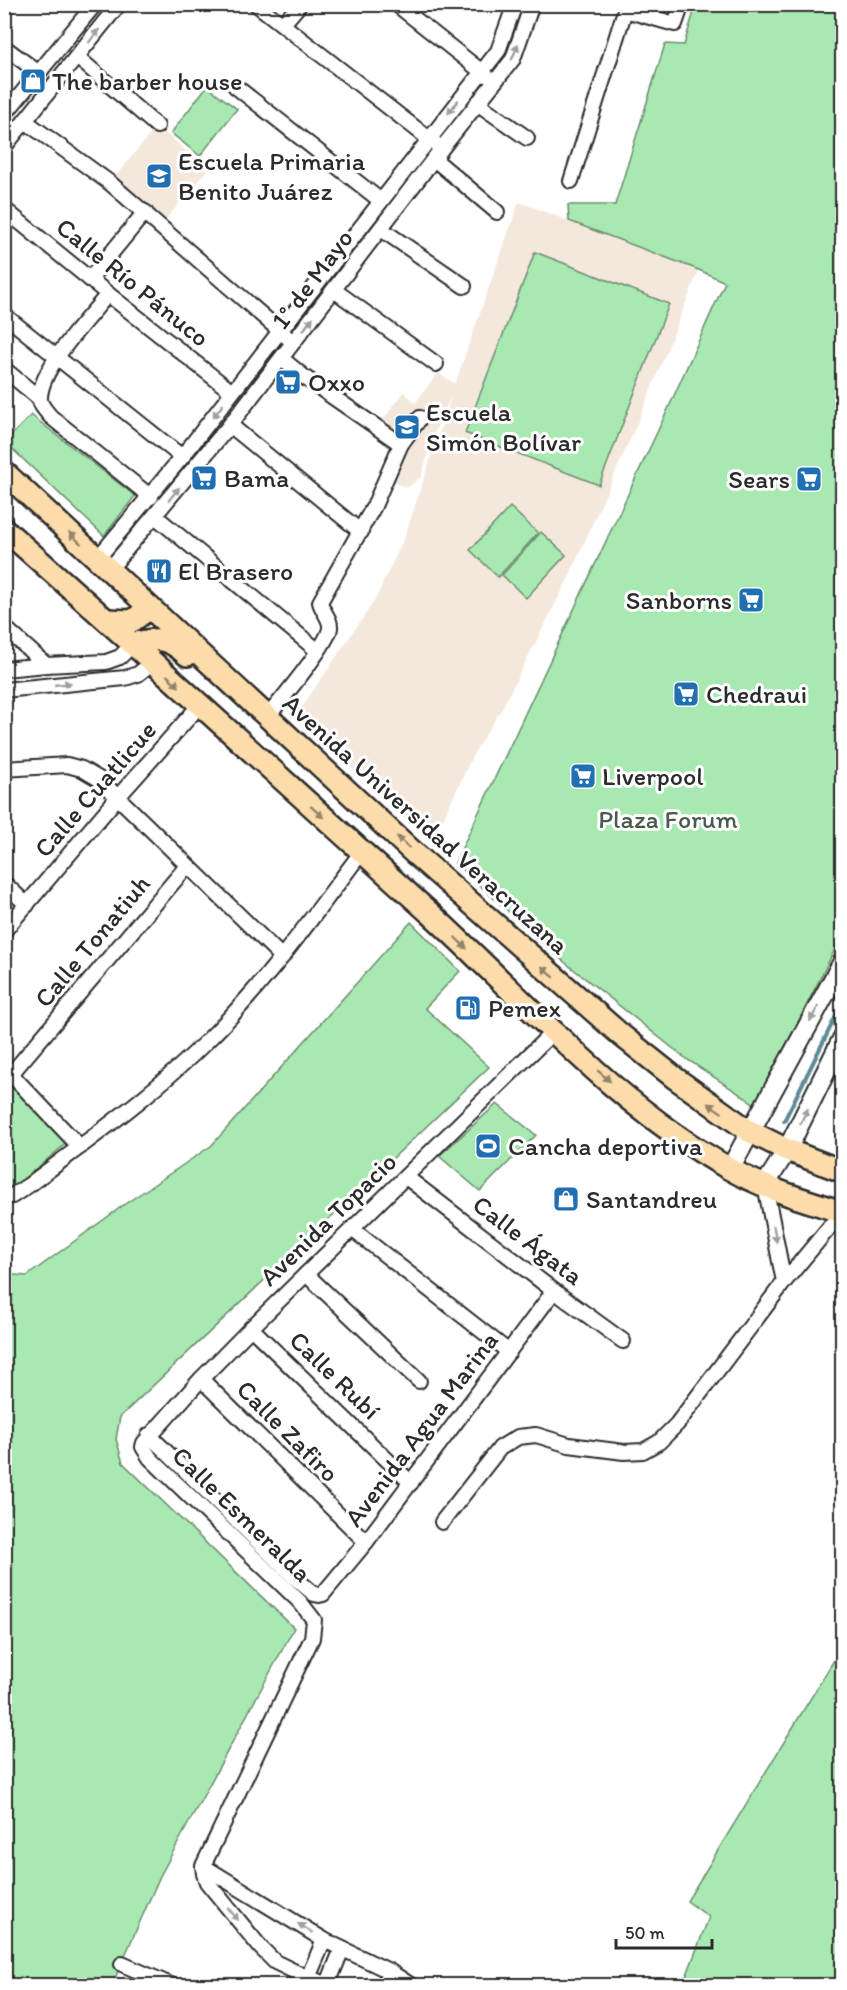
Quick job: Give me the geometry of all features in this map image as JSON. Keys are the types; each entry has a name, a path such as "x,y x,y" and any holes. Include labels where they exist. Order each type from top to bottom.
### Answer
{"main road":[{"name":"Avenida Universidad Veracruzana","path":"4,472 144,605 268,716 413,852 553,976 675,1078 749,1131 787,1150 843,1171"},
{"path":"4,529 107,620 143,641 170,642 232,697 245,706 268,716"},
{"path":"107,620 132,621 138,618 144,605"},
{"path":"144,605 143,641 153,662 430,914 554,1031 652,1117 730,1169 765,1185 842,1212"}],"street":[{"path":"4,147 119,4"},
{"path":"256,4 429,139 438,154 497,212"},
{"path":"283,24 300,4"},
{"path":"396,4 494,81"},
{"name":"1° de Mayo","path":"103,565 151,496 498,51 515,4"},
{"name":"1° de Mayo","path":"103,565 155,516 230,425 513,59 532,4"},
{"path":"571,181 626,7 675,24 682,4"},
{"path":"4,115 39,74 89,7"},
{"path":"4,47 39,74"},
{"path":"77,57 157,126"},
{"path":"235,86 381,201"},
{"path":"477,104 528,138"},
{"path":"25,121 110,183 294,343"},
{"name":"Calle Río Pánuco","path":"4,209 232,392"},
{"path":"90,279 145,212"},
{"path":"381,229 464,286"},
{"path":"334,290 436,364"},
{"path":"39,398 57,356 108,294"},
{"path":"4,315 182,457"},
{"path":"282,359 304,377 403,442"},
{"path":"4,369 39,398 42,408 51,417 151,496"},
{"path":"268,716 318,651 331,626 321,609 320,602 360,532 403,442 420,418"},
{"path":"230,425 360,532"},
{"path":"155,516 318,651"},
{"path":"4,627 46,665"},
{"path":"4,669 106,662 120,657 143,641"},
{"path":"4,690 125,678 138,674 153,662"},
{"name":"Calle Cuatlicue","path":"4,931 117,798 200,706"},
{"path":"4,769 67,765 82,769 99,779 282,957"},
{"path":"4,1197 12,1196 29,1185 139,1104 180,1067 234,1013 282,957 361,853"},
{"name":"Calle Tonatiuh","path":"8,1071 187,866"},
{"path":"4,884 27,905"},
{"path":"730,1169 843,963"},
{"name":"Avenida Topacio","path":"146,1441 201,1379 251,1328 554,1031"},
{"path":"784,1282 765,1185 787,1150 843,1039"},
{"path":"8,1071 80,1147"},
{"name":"Calle Ágata","path":"406,1177 622,1341"},
{"path":"442,1522 500,1448 518,1437 536,1435 570,1445 624,1452 643,1451 660,1442 677,1424 784,1282 842,1212"},
{"path":"352,1229 509,1352"},
{"path":"306,1274 419,1382"},
{"name":"Avenida Agua Marina","path":"146,1441 314,1594 323,1594 366,1542 555,1291"},
{"name":"Calle Rubí","path":"251,1328 411,1483"},
{"name":"Calle Zafiro","path":"201,1379 366,1542"},
{"name":"Calle Esmeralda","path":"146,1441 150,1458 314,1620 312,1638 203,1866"},
{"path":"203,1866 324,1940 389,1971 412,1986"},
{"path":"203,1866 207,1882 261,1948 275,1962 307,1982 329,1985 342,1949"},
{"path":"307,1982 324,1940"},
{"path":"122,1964 173,1986"},
{"path":"384,1986 389,1971"}],"shaded area":[{"name":"Escuela Primaria Benito Juárez","path":"157,126 208,169 161,225 110,183"},
{"path":"519,202 699,270 640,417 568,579 501,710 474,753 431,844 296,716 375,600 405,536 452,394 433,436 421,477 407,488 381,476 392,451 372,434 404,392 415,403 438,373 455,384"}],"green space":[{"name":"Plaza Forum","path":"696,5 842,5 842,935 756,1105 685,1058 562,960 455,863 668,409 725,282 569,221 568,205 615,205 665,44 684,45"},
{"path":"207,86 237,109 200,156 171,133"},
{"path":"535,252 669,304 599,485 465,433"},
{"path":"31,415 135,496 104,536 5,442"},
{"path":"510,507 538,533 498,577 470,550"},
{"path":"541,532 566,555 526,598 502,575"},
{"path":"411,922 460,971 425,1008 489,1067 120,1417 116,1439 123,1463 294,1628 160,1876 112,1985 5,1985 4,1274 27,1276 125,1204 211,1146"},
{"path":"4,1075 70,1140 13,1189 5,1189"},
{"name":"Cancha deportiva","path":"497,1104 536,1135 480,1191 439,1156"},
{"path":"842,1647 842,1985 683,1985 709,1917 687,1901"}],"waterway":[{"path":"784,1121 842,1004"}],"place":[{"name":"The barber house","path":"33,81"},
{"name":"Escuela Primaria Benito Juárez","path":"159,176"},
{"name":"Oxxo","path":"288,382"},
{"name":"Escuela Simón Bolívar","path":"407,427"},
{"name":"Bama","path":"204,478"},
{"name":"Sears","path":"809,479"},
{"name":"El Brasero","path":"159,571"},
{"name":"Sanborns","path":"751,600"},
{"name":"Chedraui","path":"686,694"},
{"name":"Liverpool","path":"583,776"},
{"name":"Pemex","path":"468,1008"},
{"name":"Cancha deportiva","path":"488,1146"},
{"name":"Santandreu","path":"566,1199"}]}
